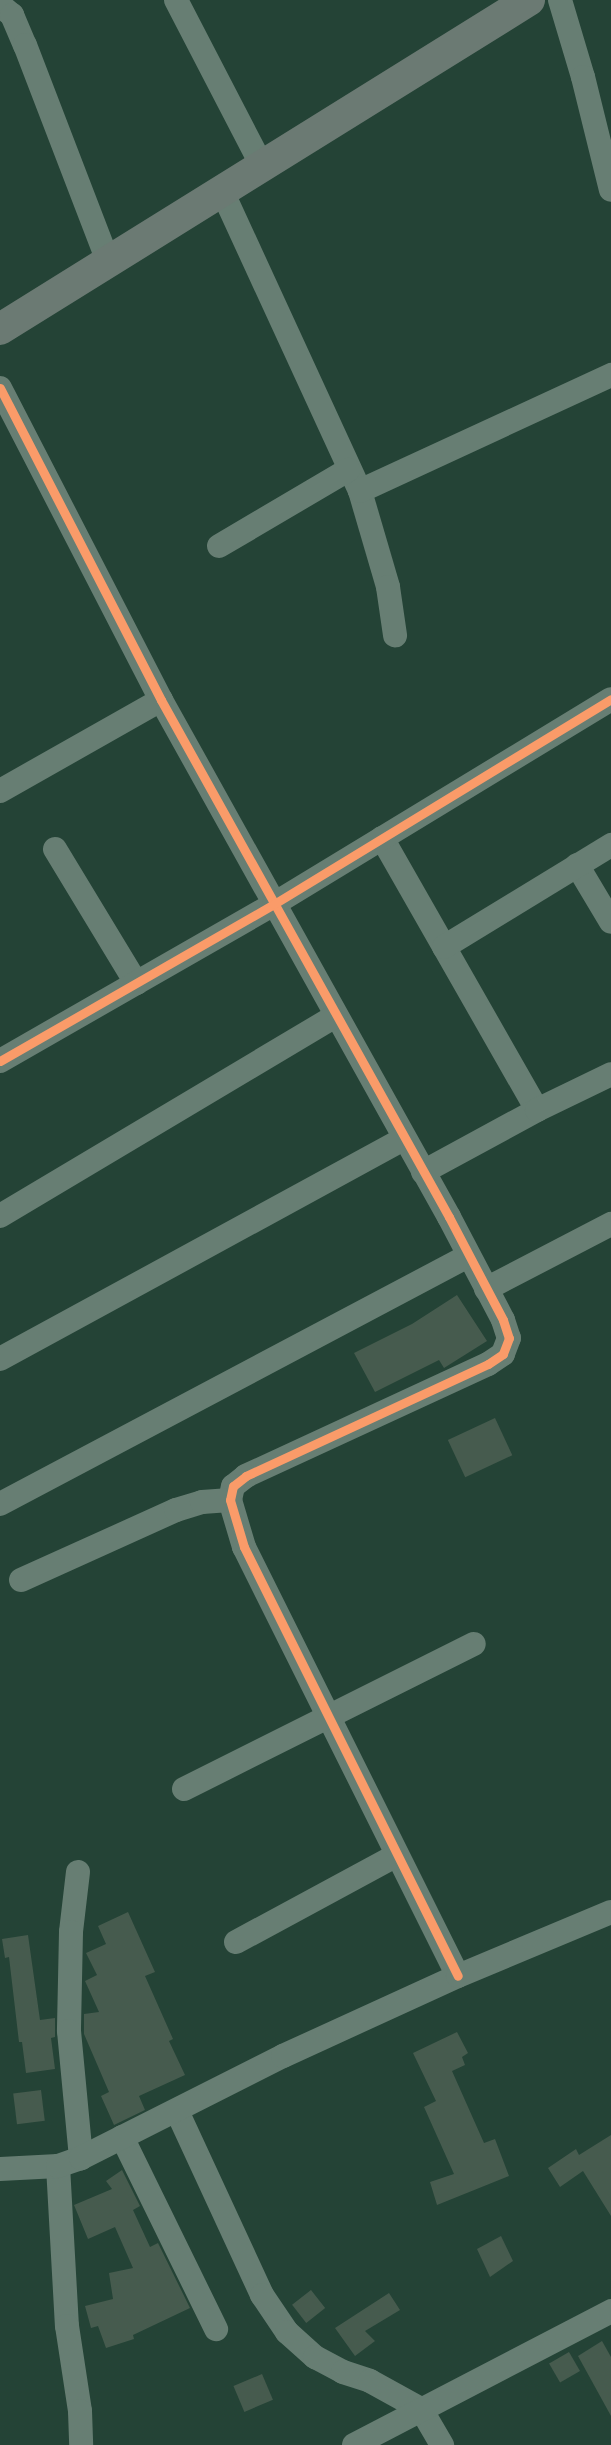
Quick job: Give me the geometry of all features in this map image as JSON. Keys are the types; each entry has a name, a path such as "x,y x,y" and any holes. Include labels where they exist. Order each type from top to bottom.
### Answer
{"main road":[{"path":"0,329 529,0"}],"street":[{"path":"176,0 262,166"},
{"path":"560,0 583,77 611,190"},
{"path":"0,5 12,15 25,45 108,261"},
{"path":"222,191 348,470 360,491 388,587 395,635"},
{"path":"360,491 611,375"},
{"path":"0,388 161,700 423,1172 503,1320 509,1338 503,1353 488,1364 246,1476 233,1486 230,1500 244,1546 458,1976"},
{"path":"219,546 348,470"},
{"path":"0,1061 274,904 611,699"},
{"path":"0,791 161,700"},
{"path":"382,838 537,1110"},
{"path":"444,947 611,844"},
{"path":"55,849 136,983"},
{"path":"577,866 611,922"},
{"path":"0,1216 336,1016"},
{"path":"423,1172 537,1110 611,1074"},
{"path":"0,1359 404,1139"},
{"path":"486,1289 611,1224"},
{"path":"0,1504 468,1256"},
{"path":"21,1580 176,1510 202,1502 230,1500"},
{"path":"184,1789 474,1644"},
{"path":"236,1942 397,1855"},
{"path":"78,1872 71,1932 67,2326 80,2411 81,2445"},
{"path":"0,2169 69,2162 177,2111 283,2056 458,1976 611,1912"},
{"path":"177,2111 262,2295 287,2332 315,2357 343,2372 370,2381 421,2409 442,2445"},
{"path":"122,2137 216,2329"},
{"path":"354,2445 611,2311"}],"building":[{"path":"457,1295 487,1341 444,1368 439,1360 375,1392 354,1353 412,1324"},
{"path":"495,1418 512,1455 465,1477 448,1440"},
{"path":"128,1912 155,1972 145,1976 173,2039 169,2041 185,2075 139,2096 145,2110 114,2125 101,2096 109,2092 84,2034 84,2014 99,2012 85,1981 97,1975 86,1953 106,1944 98,1926"},
{"path":"28,1935 40,2020 55,2018 55,2037 51,2038 55,2069 26,2073 22,2042 19,2042 9,1957 5,1958 2,1939"},
{"path":"457,2032 468,2053 462,2057 465,2065 452,2071 484,2143 495,2139 509,2176 437,2205 430,2182 454,2174 424,2107 436,2101 413,2053"},
{"path":"41,2090 45,2121 17,2124 13,2093"},
{"path":"611,2135 611,2216 583,2171 560,2187 548,2168 576,2149 579,2155"},
{"path":"122,2170 140,2206 133,2210 150,2247 158,2243 190,2308 133,2335 134,2339 106,2348 98,2326 91,2328 85,2306 113,2299 109,2273 133,2268 115,2227 88,2239 74,2205 112,2189 106,2181"},
{"path":"501,2236 513,2261 490,2277 477,2249"},
{"path":"311,2290 325,2308 306,2323 292,2305"},
{"path":"389,2293 400,2310 365,2331 375,2341 355,2356 335,2328"},
{"path":"602,2341 611,2357 611,2416 578,2356"},
{"path":"569,2352 580,2371 560,2383 549,2364"},
{"path":"262,2374 273,2400 244,2412 233,2386"}],"cycle path":[{"path":"0,388 161,700 449,1217 503,1320 509,1338 503,1354 488,1364 246,1476 233,1486 230,1500 244,1547 458,1976"},
{"path":"0,1061 274,904 611,699"}]}
